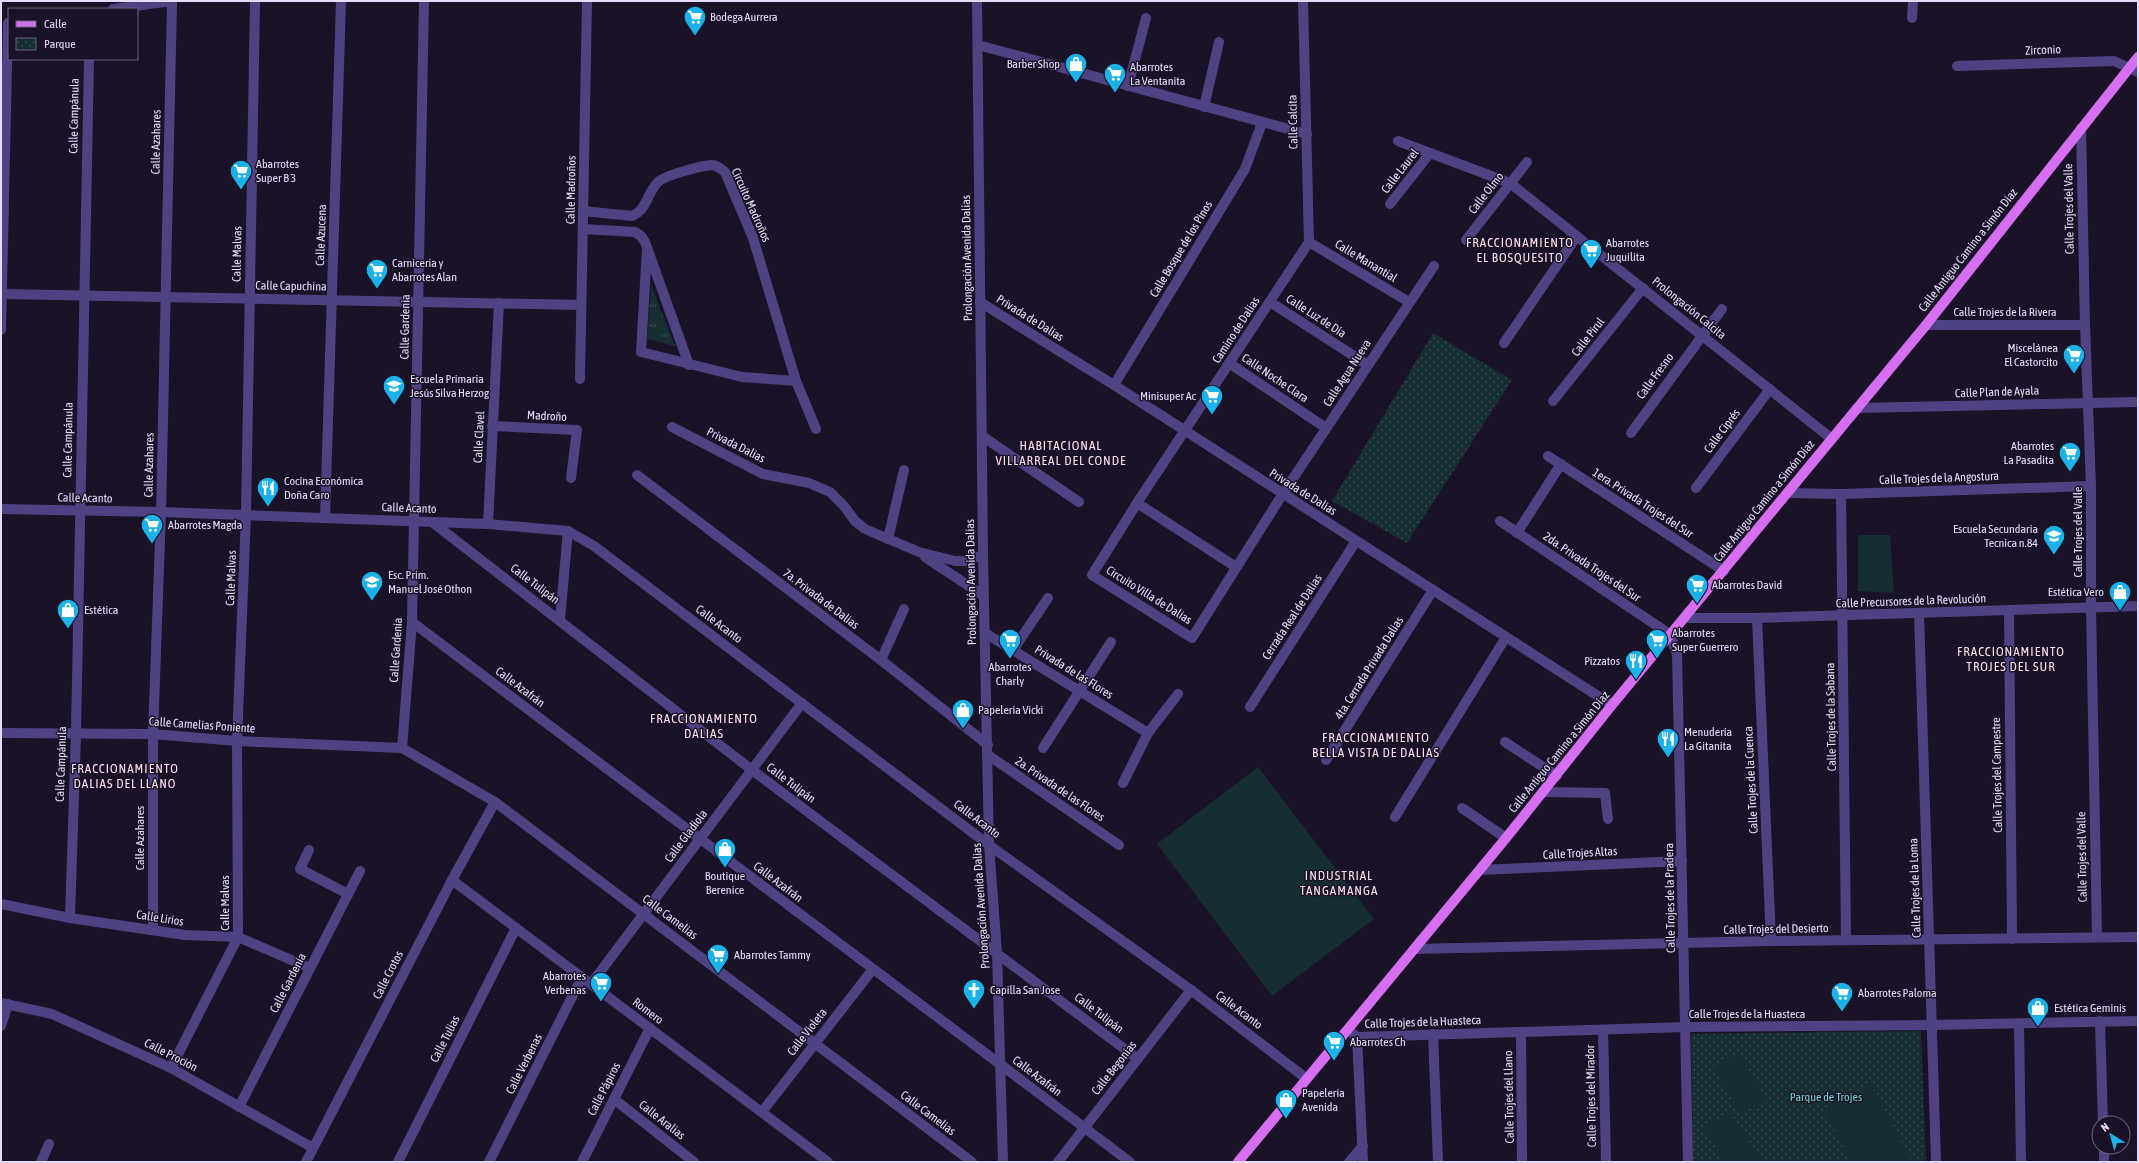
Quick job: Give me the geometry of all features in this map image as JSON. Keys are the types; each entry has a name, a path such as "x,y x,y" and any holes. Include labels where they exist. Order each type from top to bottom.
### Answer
{"main road":[{"name":"Calle Antiguo Camino a Simón Díaz","path":"1238,1162 1480,870 1557,776 1612,705 1926,325 2138,57"}],"street":[{"path":"120,8 171,1"},
{"name":"Calle Azahares","path":"153,930 153,734 166,297 171,1"},
{"name":"Calle Malvas","path":"171,1068 238,937 237,741 246,516 255,1"},
{"name":"Calle Azucena","path":"325,518 341,1"},
{"name":"Calle Gardenia","path":"402,748 412,622 424,1"},
{"name":"Calle Madroños","path":"580,379 587,1"},
{"name":"Prolongación Avenida Dalias","path":"977,1 983,555 989,845 997,952 1003,1162"},
{"name":"Calle Calcita","path":"1303,1 1309,242"},
{"path":"1912,18 1913,1"},
{"path":"1128,86 1146,18"},
{"path":"1,330 6,24"},
{"path":"1204,107 1219,42"},
{"path":"978,45 1307,134"},
{"name":"Calle Campánula","path":"70,918 76,733 83,295 89,60"},
{"name":"Zirconio","path":"1957,66 2114,61 2128,69 2138,72"},
{"name":"Calle Bosque de los Pinos","path":"1114,385 1245,169 1262,123"},
{"name":"Calle Trojes del Valle","path":"2081,128 2085,325 2091,486 2091,608 2097,937"},
{"name":"Prolongación Calcita","path":"1398,141 1510,184 1832,439"},
{"name":"Calle Laurel","path":"1390,204 1430,153"},
{"name":"Calle Olmo","path":"1466,240 1526,162"},
{"name":"Circuito Madroños","path":"583,211 632,216 639,213 655,186 663,179 711,166 719,166 725,172 753,238 796,381 816,428"},
{"path":"583,229 635,232 641,236 689,365"},
{"path":"1504,343 1577,236"},
{"name":"Camino de Dalias","path":"1184,431 1309,242"},
{"name":"Calle Manantial","path":"1309,242 1409,302"},
{"path":"647,249 640,352 742,377 796,381"},
{"name":"Calle Agua Nueva","path":"1282,495 1434,266"},
{"name":"Calle Pirul","path":"1553,401 1643,288"},
{"name":"Calle Capuchina","path":"1,294 581,305"},
{"name":"Privada de Dalias","path":"980,302 1114,385 1282,495 1612,705"},
{"name":"Calle Luz de Día","path":"1270,302 1368,365"},
{"name":"Calle Clavel","path":"488,524 499,303"},
{"name":"Calle Fresno","path":"1631,433 1701,335 1722,309"},
{"name":"Calle Trojes de la Rivera","path":"1926,325 2085,325"},
{"name":"Calle Noche Clara","path":"1229,363 1326,428"},
{"name":"Calle Ciprés","path":"1696,488 1770,389"},
{"name":"Calle Plan de Ayala","path":"1857,408 2138,402"},
{"name":"Madroño","path":"492,426 577,430 571,478"},
{"name":"Privada Dalias","path":"672,427 763,474 809,483 830,492 844,506 855,521 865,529 919,552 955,561 965,561 983,555"},
{"name":"Circuito Villa de Dalias","path":"1184,431 1092,575 1192,638 1282,495"},
{"path":"982,436 1079,502"},
{"name":"1era. Privada Trojes del Sur","path":"1548,456 1724,571"},
{"path":"1517,533 1561,464"},
{"path":"888,539 904,470"},
{"name":"7a. Privada de Dalias","path":"637,475 881,660 988,745"},
{"name":"Calle Trojes de la Angostura","path":"1788,493 1841,494 2091,486"},
{"name":"Calle Trojes de la Sabana","path":"1841,494 1846,940"},
{"path":"1137,503 1236,567"},
{"name":"Calle Acanto","path":"1,509 160,512 488,524 568,531 594,546 989,845 1191,990 1307,1079"},
{"name":"2da. Privada Trojes del Sur","path":"1500,521 1670,635"},
{"name":"Calle Tulipán","path":"432,522 560,619 752,770 1138,1059"},
{"path":"560,619 568,531"},
{"name":"Cerrada Real de Dalias","path":"1250,706 1356,541"},
{"name":"Privada Dalias","path":"919,552 984,596"},
{"name":"4ta. Cerrada Privada Dalias","path":"1326,760 1433,590"},
{"path":"1013,650 1048,598"},
{"name":"Calle Precursores de la Revolución","path":"1684,618 1843,616 2138,606"},
{"path":"881,660 904,609"},
{"name":"Calle Trojes del Campestre","path":"2009,611 2012,939"},
{"name":"Calle Trojes de la Loma","path":"1919,613 1936,1162"},
{"name":"Calle Trojes de la Cuenca","path":"1757,618 1771,941"},
{"name":"Calle Azafrán","path":"412,622 1130,1162"},
{"name":"Privada de las Flores","path":"985,633 1148,734"},
{"name":"Calle Trojes de la Pradera","path":"1670,635 1677,654 1688,1162"},
{"path":"1395,817 1506,637"},
{"path":"1043,748 1111,642"},
{"path":"1123,784 1148,734 1178,694"},
{"name":"Calle Gladiola","path":"591,984 802,703"},
{"name":"Calle Camelias Poniente","path":"1,733 153,734 237,741 402,748"},
{"path":"1505,742 1557,776"},
{"name":"Calle Camelias","path":"402,748 495,802 972,1162"},
{"name":"2a. Privada de las Flores","path":"988,756 1119,845"},
{"path":"1544,792 1605,793 1608,819"},
{"name":"Calle Crotos","path":"307,1162 452,880 495,802"},
{"path":"1462,808 1506,838"},
{"path":"309,850 300,869 348,894"},
{"name":"Calle Trojes Altas","path":"1480,870 1682,861"},
{"name":"Calle Gardenia","path":"239,1106 360,871"},
{"name":"Romero","path":"452,880 828,1162"},
{"name":"Calle Lirios","path":"1,904 70,918 185,936 238,937 310,968"},
{"name":"Calle Tulias","path":"398,1162 516,928"},
{"name":"Calle Trojes del Desierto","path":"1414,949 1771,941 2138,937"},
{"name":"Calle Violeta","path":"762,1112 873,969"},
{"name":"Calle Verbenas","path":"489,1162 582,977"},
{"name":"Calle Begonias","path":"1058,1162 1191,990"},
{"path":"1,1026 4,1004"},
{"name":"Calle Proción","path":"4,1004 52,1014 171,1068 313,1148"},
{"path":"2100,1021 2103,1115"},
{"name":"Calle Trojes de la Huasteca","path":"1357,1037 1685,1027 1932,1026 2138,1021"},
{"path":"2019,1024 2021,1162"},
{"name":"Calle Pápiros","path":"582,1162 650,1028"},
{"path":"1348,1030 1357,1037 1363,1162"},
{"name":"Calle Trojes del Mirador","path":"1603,1030 1606,1162"},
{"name":"Calle Trojes del Llano","path":"1521,1032 1522,1162"},
{"path":"1433,1034 1438,1162"},
{"name":"Calle Aralias","path":"614,1099 694,1162"},
{"path":"41,1162 49,1144"},
{"path":"1349,1162 1363,1146"}],"green space":[{"path":"651,285 675,346 647,339"},
{"path":"1433,333 1512,380 1407,543 1332,501"},
{"path":"1858,535 1890,535 1894,593 1858,591"},
{"path":"1258,767 1374,919 1272,996 1157,844"},
{"name":"Parque de Trojes","path":"1921,1031 1926,1162 1693,1162 1691,1034"},
{"path":"1739,1053 1767,1101 1740,1113 1713,1067"},
{"path":"1871,1084 1912,1162 1851,1162 1824,1110"},
{"path":"1730,1113 1763,1162 1725,1162 1703,1126"}],"place":[{"name":"Bodega Aurrera","path":"695,36"},
{"name":"Barber Shop","path":"1076,84"},
{"name":"Abarrotes La Ventanita","path":"1115,94"},
{"name":"Abarrotes Super B 3","path":"241,190"},
{"name":"Abarrotes Juquilita","path":"1591,270"},
{"name":"Carniceria y Abarrotes Alan","path":"377,290"},
{"name":"Miscelánea El Castorcito","path":"2074,374"},
{"name":"Escuela Primaria Jesús Silva Herzog","path":"394,406"},
{"name":"Minisuper Ac","path":"1212,416"},
{"name":"Abarrotes La Pasadita","path":"2070,472"},
{"name":"Cocina Económica Doña Caro","path":"268,508"},
{"name":"Abarrotes Magda","path":"152,544"},
{"name":"Escuela Secundaria Tecnica n.84","path":"2054,556"},
{"name":"Esc. Prim. Manuel José Othon","path":"372,602"},
{"name":"Abarrotes David","path":"1697,604"},
{"name":"Estética Vero","path":"2120,612"},
{"name":"Estética","path":"68,630"},
{"name":"Abarrotes Charly","path":"1010,660"},
{"name":"Abarrotes Super Guerrero","path":"1657,660"},
{"name":"Pizzatos","path":"1636,680"},
{"name":"Papelería Vicki","path":"963,730"},
{"name":"Menudería La Gitanita","path":"1668,758"},
{"name":"Boutique Berenice","path":"725,868"},
{"name":"Abarrotes Tammy","path":"718,974"},
{"name":"Abarrotes Verbenas","path":"601,1002"},
{"name":"Capilla San Jose","path":"974,1010"},
{"name":"Abarrotes Paloma","path":"1842,1012"},
{"name":"Estética Geminis","path":"2038,1028"},
{"name":"Abarrotes Ch","path":"1334,1062"},
{"name":"Papelería Avenida","path":"1286,1120"}],"district":[{"name":"FRACCIONAMIENTO EL BOSQUESITO","path":"1520,250"},
{"name":"HABITACIONAL VILLARREAL DEL CONDE","path":"1061,452"},
{"name":"FRACCIONAMIENTO TROJES DEL SUR","path":"2011,658"},
{"name":"FRACCIONAMIENTO DALIAS","path":"704,726"},
{"name":"FRACCIONAMIENTO BELLA VISTA DE DALIAS","path":"1376,744"},
{"name":"FRACCIONAMIENTO DALIAS DEL LLANO","path":"125,776"},
{"name":"INDUSTRIAL TANGAMANGA","path":"1339,882"}]}
